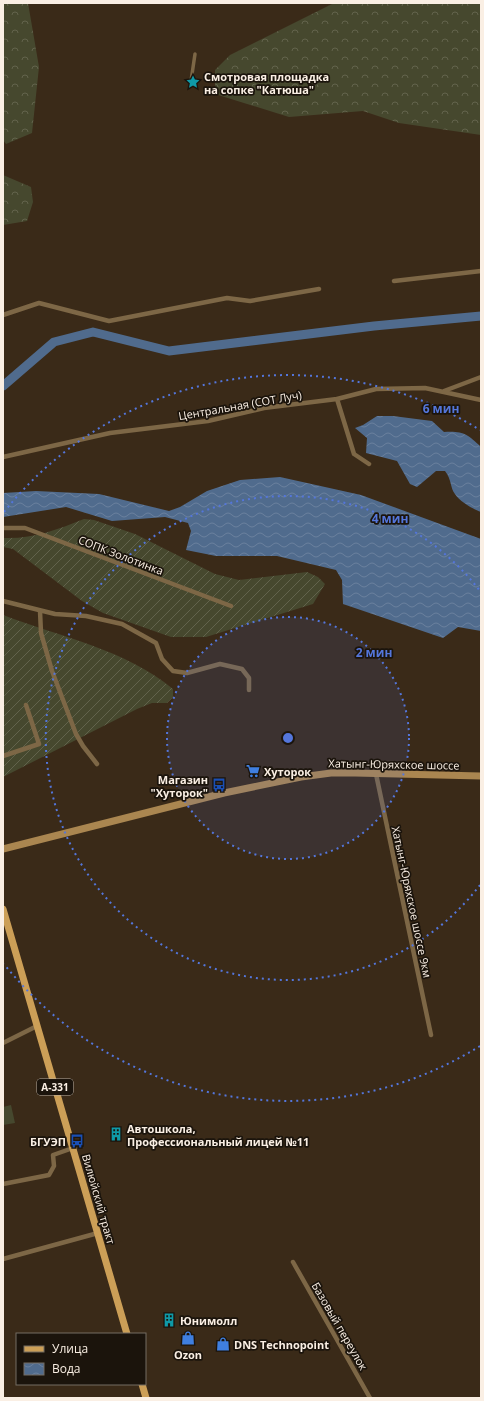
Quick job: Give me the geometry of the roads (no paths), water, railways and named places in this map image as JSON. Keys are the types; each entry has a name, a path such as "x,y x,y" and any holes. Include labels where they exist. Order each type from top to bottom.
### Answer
{"main road":[{"name":"Хатынг-Юряхское шоссе","path":"3,849 217,795 301,777 331,773 481,776"},
{"name":"Вилюйский тракт","path":"3,909 127,1333"},
{"path":"142,1385 146,1398"}],"street":[{"path":"193,82 191,82 196,54"},
{"path":"394,281 481,271"},
{"path":"3,315 39,302 109,321 227,298 250,301 318,289"},
{"path":"444,391 481,377"},
{"name":"Центральная (СОТ Луч)","path":"3,457 110,433 208,421 264,408 337,399 388,387 425,388 481,400"},
{"path":"337,399 354,454 369,464"},
{"name":"СОПК Золотинка","path":"3,528 24,528 231,606"},
{"path":"3,600 40,611 110,620 122,624 156,643 162,659 173,671 187,673 220,664 242,669 249,678 249,690"},
{"path":"40,611 41,633 52,671 76,734 97,764"},
{"path":"3,756 39,744 26,704"},
{"name":"Хатынг-Юряхское шоссе 9км","path":"376,774 431,1035"},
{"path":"3,1043 37,1026"},
{"path":"3,1184 49,1175 54,1166 53,1155 73,1148"},
{"path":"3,1259 98,1233"},
{"name":"Базовый переулок","path":"293,1262 370,1398"}],"water":[{"path":"377,416 393,416 432,421 444,432 465,434 481,447 481,512 467,505 457,497 453,492 449,478 445,471 436,471 417,487 410,484 397,461 366,453 367,438 355,428"},
{"path":"280,477 361,495 481,539 481,631 458,627 443,638 343,604 342,580 336,570 277,556 216,556 186,550 191,531 188,523 165,517 112,521 66,507 3,517 3,493 36,491 99,494 169,511 180,507 207,491 240,480"}],"waterway":[{"path":"3,386 54,342 93,332 169,351 374,326 481,316"}],"place":[{"name":"Смотровая площадка на сопке \"Катюша\"","path":"193,82"},
{"name":"Хуторок","path":"253,771"},
{"name":"Магазин \"Хуторок\"","path":"219,785"},
{"name":"Автошкола, Профессиональный лицей №11","path":"116,1134"},
{"name":"БГУЭП","path":"77,1141"},
{"name":"Юнимолл","path":"169,1320"},
{"name":"Ozon","path":"188,1338"},
{"name":"DNS Technopoint","path":"223,1344"}]}
